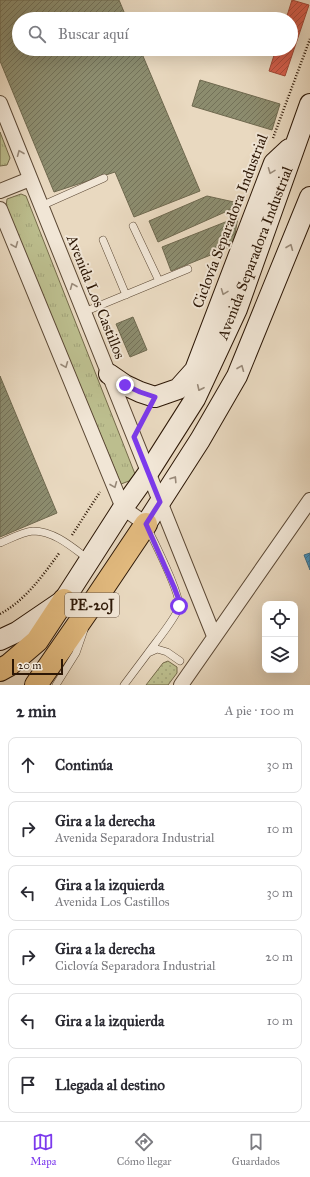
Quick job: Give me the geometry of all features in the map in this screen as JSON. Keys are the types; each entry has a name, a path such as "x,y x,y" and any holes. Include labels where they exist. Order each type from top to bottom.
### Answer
{"highway":[{"name":"PE-20J","path":"36,685 146,524"},
{"path":"0,670 9,665 37,641 64,600"}],"main road":[{"name":"Avenida Separadora Industrial","path":"64,600 123,508 148,473 195,398 236,310 310,104"},
{"path":"109,374 125,385 155,397 178,389 195,370 274,163 296,142"},
{"name":"Avenida Separadora Industrial","path":"146,524 200,440 237,376 310,197"},
{"path":"0,640 17,632 64,600"}],"street":[{"name":"Avenida Los Castillos","path":"0,103 214,636"},
{"path":"0,191 30,179"},
{"path":"0,209 123,508 146,524"},
{"path":"181,685 310,500"}],"lane":[{"path":"41,206 104,178"},
{"path":"133,226 159,281"},
{"path":"103,240 126,295"},
{"path":"84,312 188,269"},
{"path":"124,685 164,631 177,612 179,606 179,600 174,587 146,524"},
{"path":"0,543 32,531 41,532 61,539 90,561"},
{"path":"56,685 76,653 95,600"},
{"path":"148,653 157,649 167,652 180,661"}],"path":[{"name":"Ciclovía Separadora Industrial","path":"271,143 310,39"},
{"path":"0,614 9,609 35,585 67,543 110,476"}],"green space":[{"path":"0,132 10,158 7,165 0,166"},
{"path":"21,194 26,196 135,474 129,481 121,484 6,207 7,199"},
{"path":"168,661 177,667 177,673 168,685 146,685 163,663"}],"building: Comercios":[{"path":"292,0 309,5 298,38 298,12 288,12"},
{"path":"274,56 292,56 285,76 269,71"}],"building: Escuelas":[{"path":"310,553 310,570 304,555"}],"building: Industria":[{"path":"0,0 119,0 124,12 12,12 12,56 143,56 200,191 134,217 115,172 54,192 0,61"},
{"path":"200,80 280,104 272,130 192,106"},
{"path":"207,196 243,204 158,242 149,221"},
{"path":"238,217 233,246 171,271 162,247"},
{"path":"133,317 147,350 130,357 116,324"},
{"path":"0,376 57,513 0,537"}],"route":[{"path":"125,385 155,397 134,437 160,502 146,524 174,587 179,600 179,606"}]}
